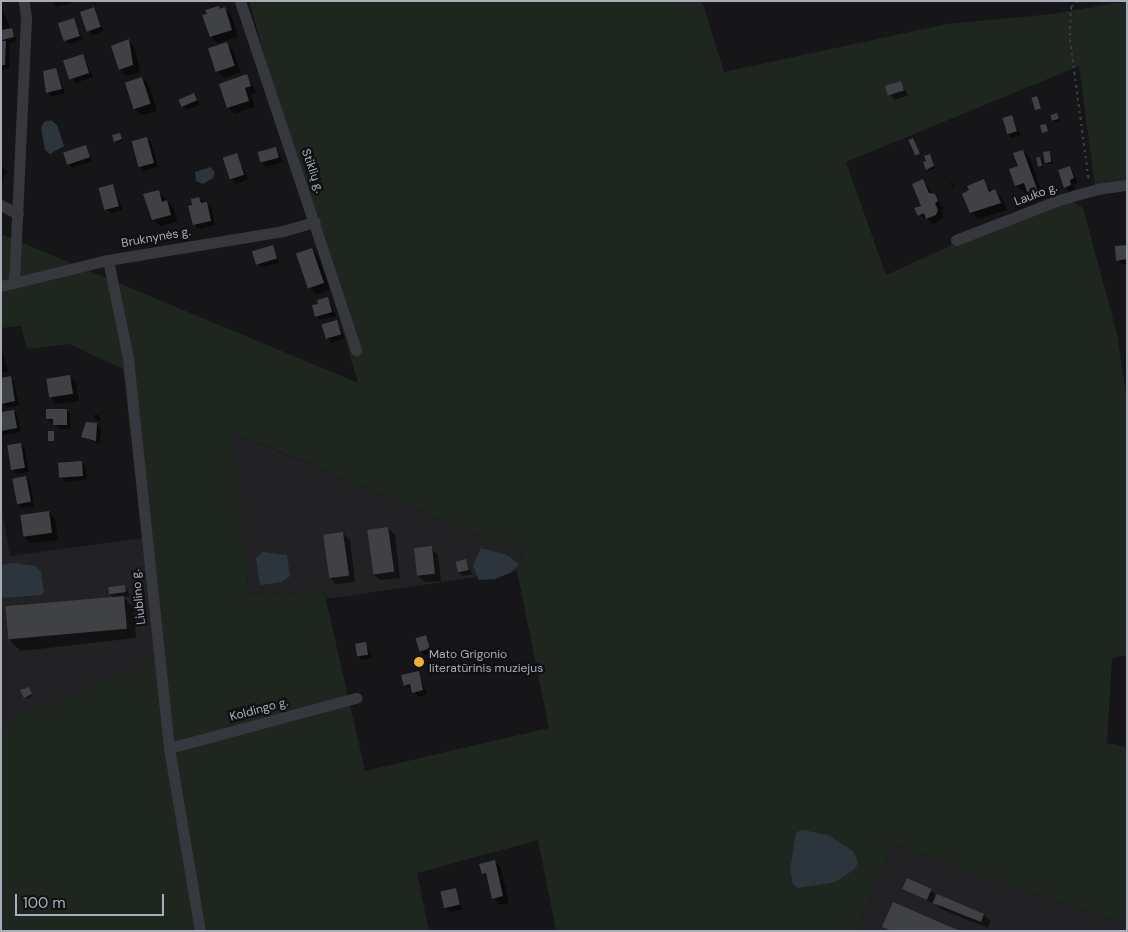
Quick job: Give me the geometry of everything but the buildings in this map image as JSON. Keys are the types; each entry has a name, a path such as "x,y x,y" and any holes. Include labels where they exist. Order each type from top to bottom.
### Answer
{"street":[{"path":"14,283 26,18 24,1"},
{"name":"Stiklių g.","path":"240,1 356,350"},
{"name":"Lauko g.","path":"956,240 1090,191 1127,185"},
{"path":"1,205 18,214"},
{"name":"Bruknynės g.","path":"1,286 108,260 283,231 315,222"},
{"name":"Liublino g.","path":"108,260 128,358 169,748 200,931"},
{"name":"Koldingo g.","path":"169,748 356,698"}],"path":[{"path":"1078,1 1071,7 1070,40 1090,191"}],"shaded area":[{"path":"249,1 702,1 724,72 947,24 1053,14 1127,1 1127,181 1095,185 1079,66 846,162 886,275 961,241 1069,199 1083,208 1117,334 1127,401 1127,655 1112,658 1107,743 1127,747 1127,925 893,844 856,931 556,931 538,840 417,873 429,931 1,931 1,724 153,663 143,538 123,369 69,344 27,349 21,326 1,328 1,234 358,383","holes":["233,432 523,554 517,571 549,728 365,771 324,591 249,595"]},
{"path":"51,120 57,125 64,146 50,154 45,150 41,128 44,122"},
{"path":"211,167 215,173 213,178 203,184 196,181 195,172"},
{"path":"232,432 523,554 517,571 327,599 324,591 249,595"},
{"path":"1,506 10,556 143,538 153,663 1,724"},
{"path":"481,548 507,555 519,564 510,573 495,579 479,580 473,566"},
{"path":"263,552 287,555 290,576 282,582 260,585 256,558"},
{"path":"14,563 36,566 41,572 44,592 41,595 1,598 1,565"},
{"path":"803,830 828,835 853,851 858,863 855,869 835,882 798,888 793,884 790,870 796,832"},
{"path":"893,844 1127,925 1127,931 856,931"}],"place":[{"name":"Mato Grigonio literatūrinis muziejus","path":"419,662"}]}
